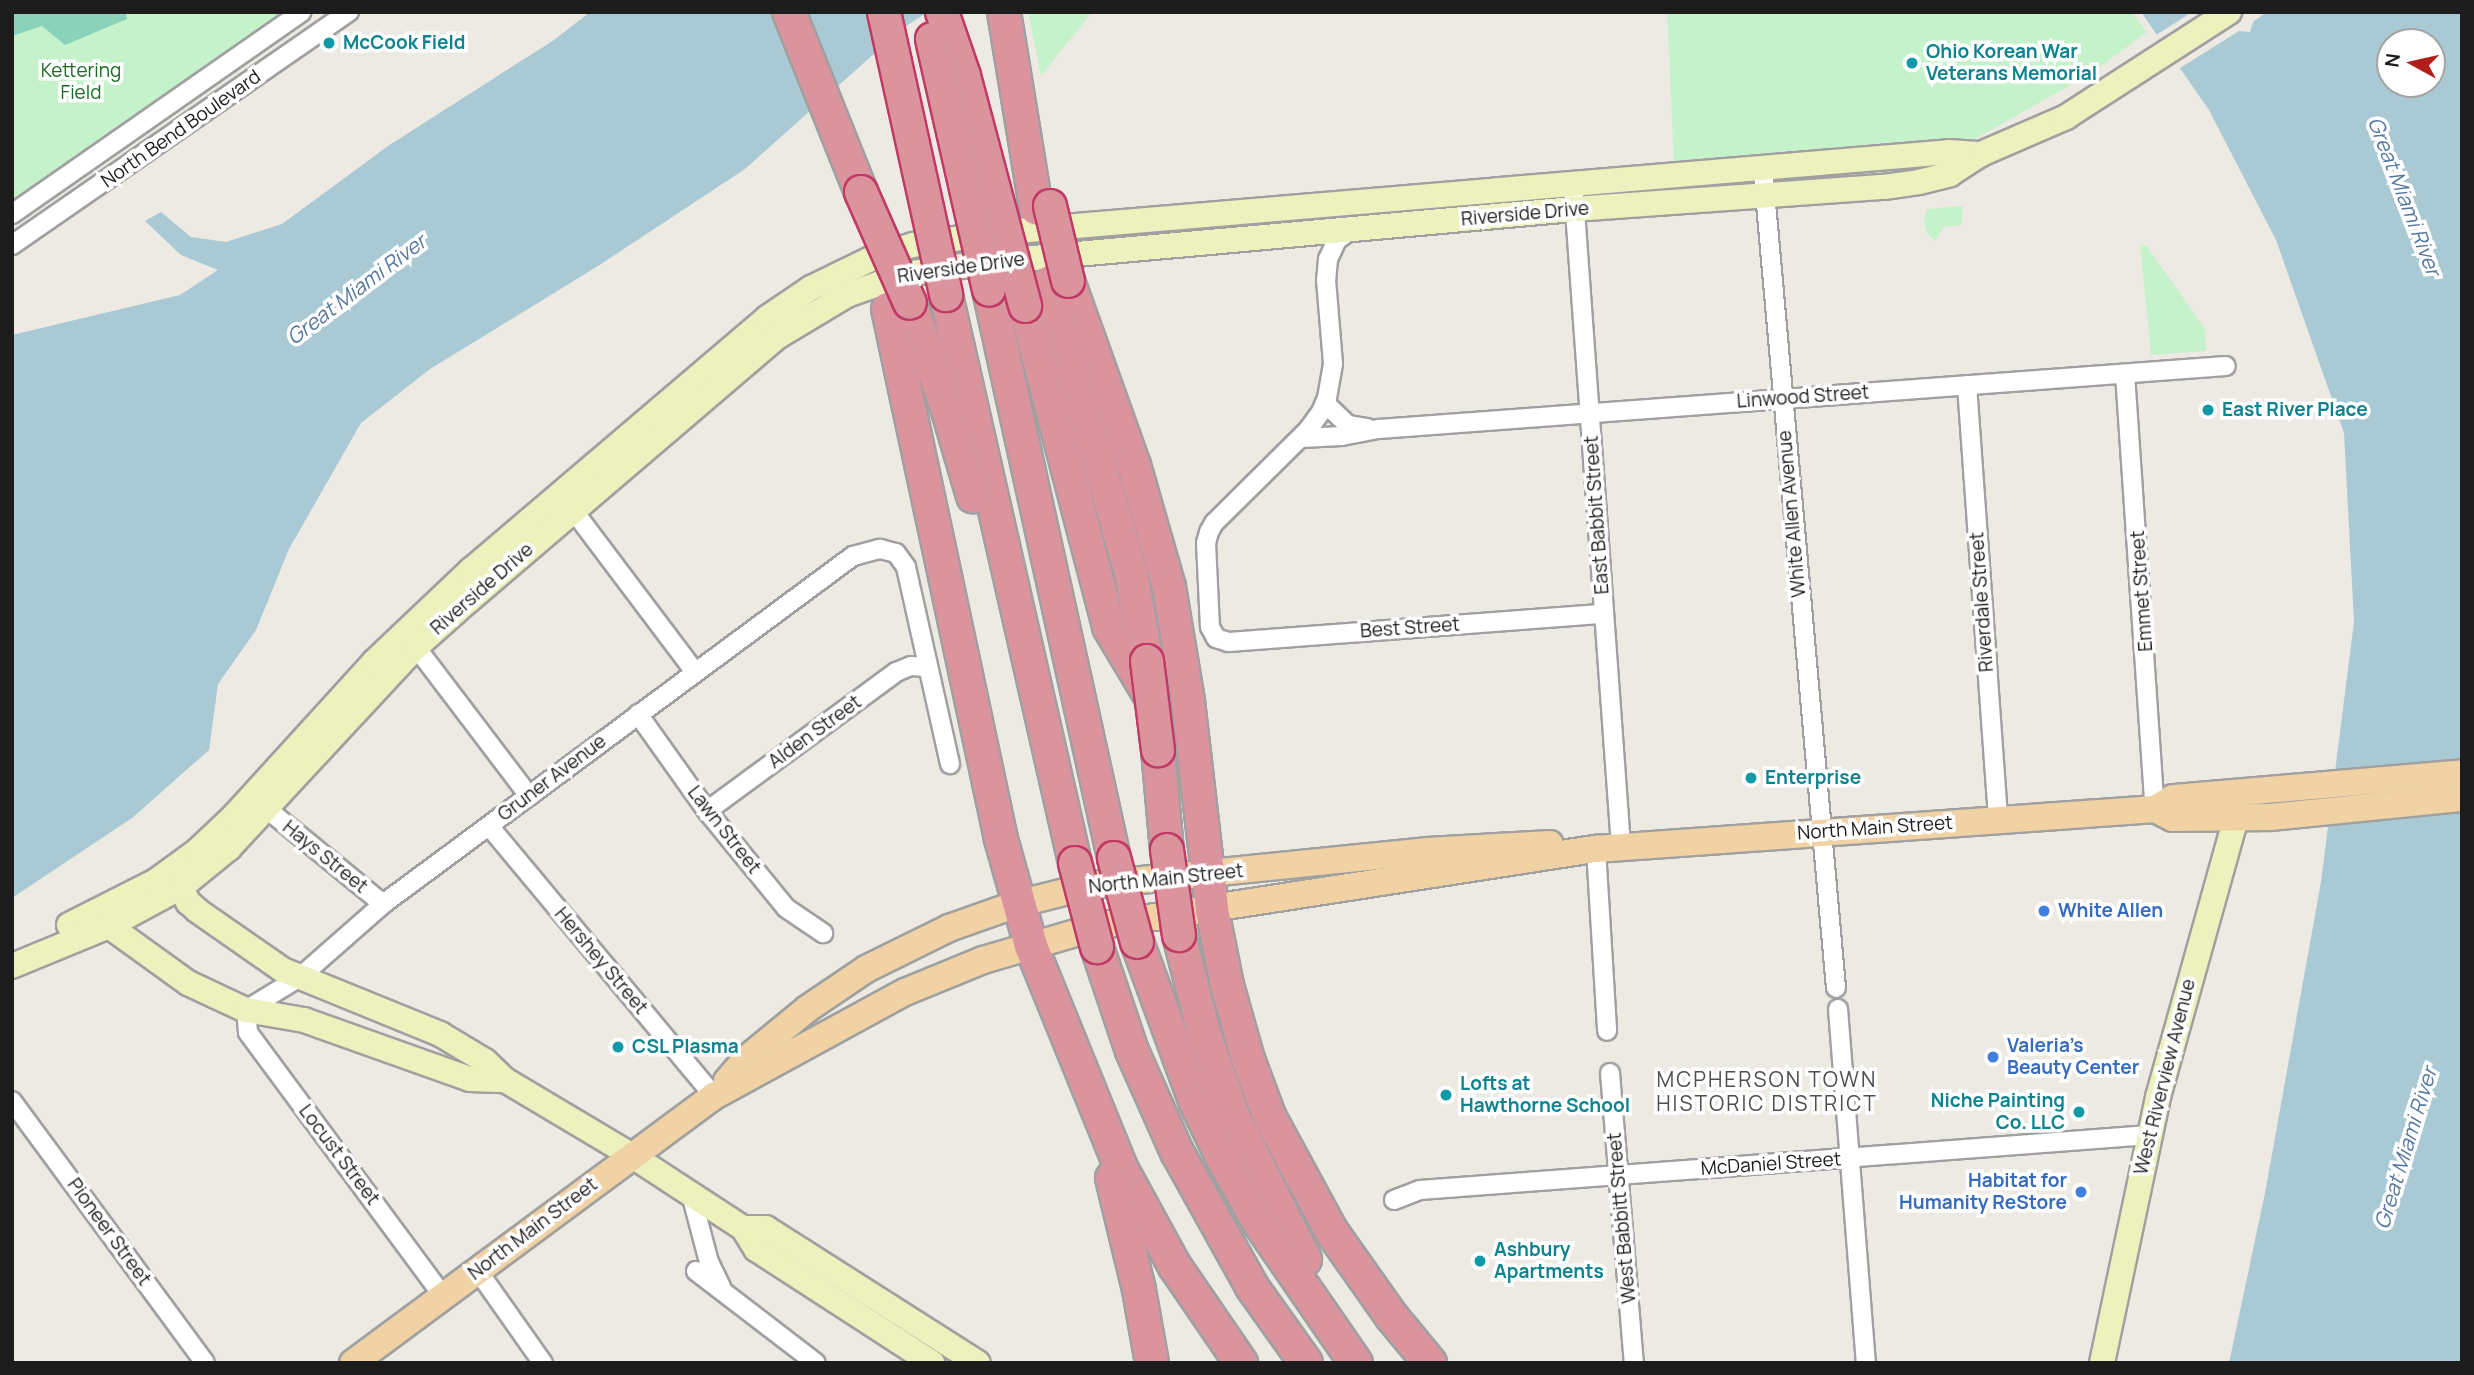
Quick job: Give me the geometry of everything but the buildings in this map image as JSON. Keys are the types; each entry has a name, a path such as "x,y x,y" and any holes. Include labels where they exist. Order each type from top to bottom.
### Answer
{"highway":[{"path":"776,12 822,88"},
{"path":"789,12 822,88 861,192 899,306 948,411 987,552 1014,601"},
{"path":"884,12 1014,601 1097,947 1146,1086 1187,1172 1252,1287 1306,1363"},
{"path":"926,12 1114,858 1137,942 1196,1103 1260,1224 1356,1363"},
{"path":"942,12 964,76 1109,627 1185,752 1196,782"},
{"path":"1004,12 1059,282 1071,365 1130,573 1147,661 1179,935 1219,1079 1255,1164 1304,1256 1312,1302"},
{"path":"1059,282 1134,465 1156,537 1179,637 1212,910 1227,985 1248,1059 1270,1118 1332,1232 1392,1317 1430,1363"},
{"path":"899,306 1017,904 1031,946 1121,1168 1174,1265 1241,1363"},
{"path":"1103,1125 1104,1146 1132,1256 1152,1363"}],"main road":[{"name":"Riverside Drive","path":"12,966 109,926 181,887 229,848 416,647 777,337 820,308 886,280 922,270 989,262 1574,209 1919,182 1950,174 1981,154 2043,129 2229,12"},
{"name":"Riverside Drive","path":"12,950 118,903 156,881 197,851 234,816 333,705 436,601 767,318 846,269 913,245 993,233 1573,183 1763,170 1950,152 1981,154"},
{"name":"North Main Street","path":"368,1358 443,1296 714,1096 905,992 983,960 1103,925 1609,848 1998,818 2155,809 2173,818 2236,806 2273,790 2462,773"},
{"name":"North Main Street","path":"2236,806 2271,817 2462,799"},
{"name":"West Riverview Avenue","path":"2102,1363 2149,1135 2236,806"},
{"name":"North Main Street","path":"714,1096 745,1060 786,1026 866,969 949,928 1017,904 1092,885 1440,850 1541,843 1609,848"},
{"path":"181,887 188,902 206,918 283,970 440,1034 485,1061 505,1080 631,1155 743,1228 756,1249 932,1363"},
{"path":"109,926 188,983 246,1010 304,1020 470,1079 505,1080"},
{"path":"743,1228 766,1228 978,1363"}],"street":[{"name":"North Bend Boulevard","path":"12,214 302,12"},
{"name":"North Bend Boulevard","path":"12,245 349,12"},
{"name":"White Allen Avenue","path":"1763,170 1836,988"},
{"name":"East Babbit Street","path":"1573,183 1604,614 1609,848"},
{"path":"1301,438 1325,403 1333,364 1326,280 1328,259 1337,240 1349,231"},
{"name":"Linwood Street","path":"1301,438 1342,436 1379,429 2227,366"},
{"name":"Emmet Street","path":"2125,373 2155,809"},
{"name":"Riverdale Street","path":"1967,385 1998,818"},
{"name":"Linwood Street","path":"1325,403 1348,425 1379,429"},
{"name":"Best Street","path":"1301,438 1214,523 1209,532 1206,543 1210,627 1216,638 1228,642 1604,614"},
{"path":"573,510 695,672"},
{"name":"Gruner Avenue","path":"246,1010 300,977 383,904 845,561 880,549 896,553 906,566 927,667"},
{"path":"416,647 529,796"},
{"name":"Alden Street","path":"707,811 896,672 911,666 927,667"},
{"path":"927,667 950,764"},
{"name":"Lawn Street","path":"638,714 707,811 786,908 823,933"},
{"name":"Hays Street","path":"267,809 383,904"},
{"name":"Hershey Street","path":"489,826 714,1096"},
{"path":"1607,1031 1609,848"},
{"path":"1838,1009 1866,1363"},
{"name":"Locust Street","path":"246,1010 248,1032 443,1296"},
{"name":"West Babbitt Street","path":"1610,1073 1634,1363"},
{"name":"Pioneer Street","path":"12,1101 205,1363"},
{"name":"McDaniel Street","path":"1394,1200 1420,1190 2149,1135"},
{"path":"691,1194 712,1272 723,1292"},
{"path":"478,1270 543,1363"},
{"path":"696,1271 816,1363"}],"green space":[{"name":"Kettering Field","path":"12,12 302,12 12,214"},
{"path":"12,12 126,12 127,19 65,45 42,26 12,36"},
{"path":"1028,12 1092,12 1041,76"},
{"path":"1667,12 2131,12 2147,32 2090,74 1975,139 1929,146 1674,161"},
{"path":"1963,206 1961,225 1944,227 1935,241 1927,233 1924,222 1927,209"},
{"path":"2140,245 2146,245 2205,329 2206,351 2151,355"}],"water":[{"name":"Great Miami River","path":"590,12 928,12 903,28 745,169 598,266 430,369 361,423 289,549 256,630 218,684 209,750 132,818 12,898 12,335 180,295 218,270 181,255 145,221 161,212 191,237 226,242 282,224 388,146 554,40"},
{"name":"Great Miami River","path":"2141,12 2462,12 2462,1363 2229,1363 2265,1193 2321,882 2354,622 2344,433 2276,240 2209,110"}],"pier":[{"path":"2192,12 2267,12 2253,22 2250,32 2239,31 2177,70 2153,37"}],"place":[{"name":"McCook Field","path":"329,43"},
{"name":"Ohio Korean War Veterans Memorial","path":"1912,63"},
{"name":"East River Place","path":"2208,410"},
{"name":"Enterprise","path":"1751,778"},
{"name":"White Allen","path":"2044,911"},
{"name":"CSL Plasma","path":"618,1047"},
{"name":"Valeria’s Beauty Center","path":"1993,1057"},
{"name":"Lofts at Hawthorne School","path":"1446,1095"},
{"name":"Niche Painting Co. LLC","path":"2079,1112"},
{"name":"Habitat for Humanity ReStore","path":"2081,1192"},
{"name":"Ashbury Apartments","path":"1480,1261"}],"district":[{"name":"MCPHERSON TOWN HISTORIC DISTRICT","path":"1767,1091"}]}
